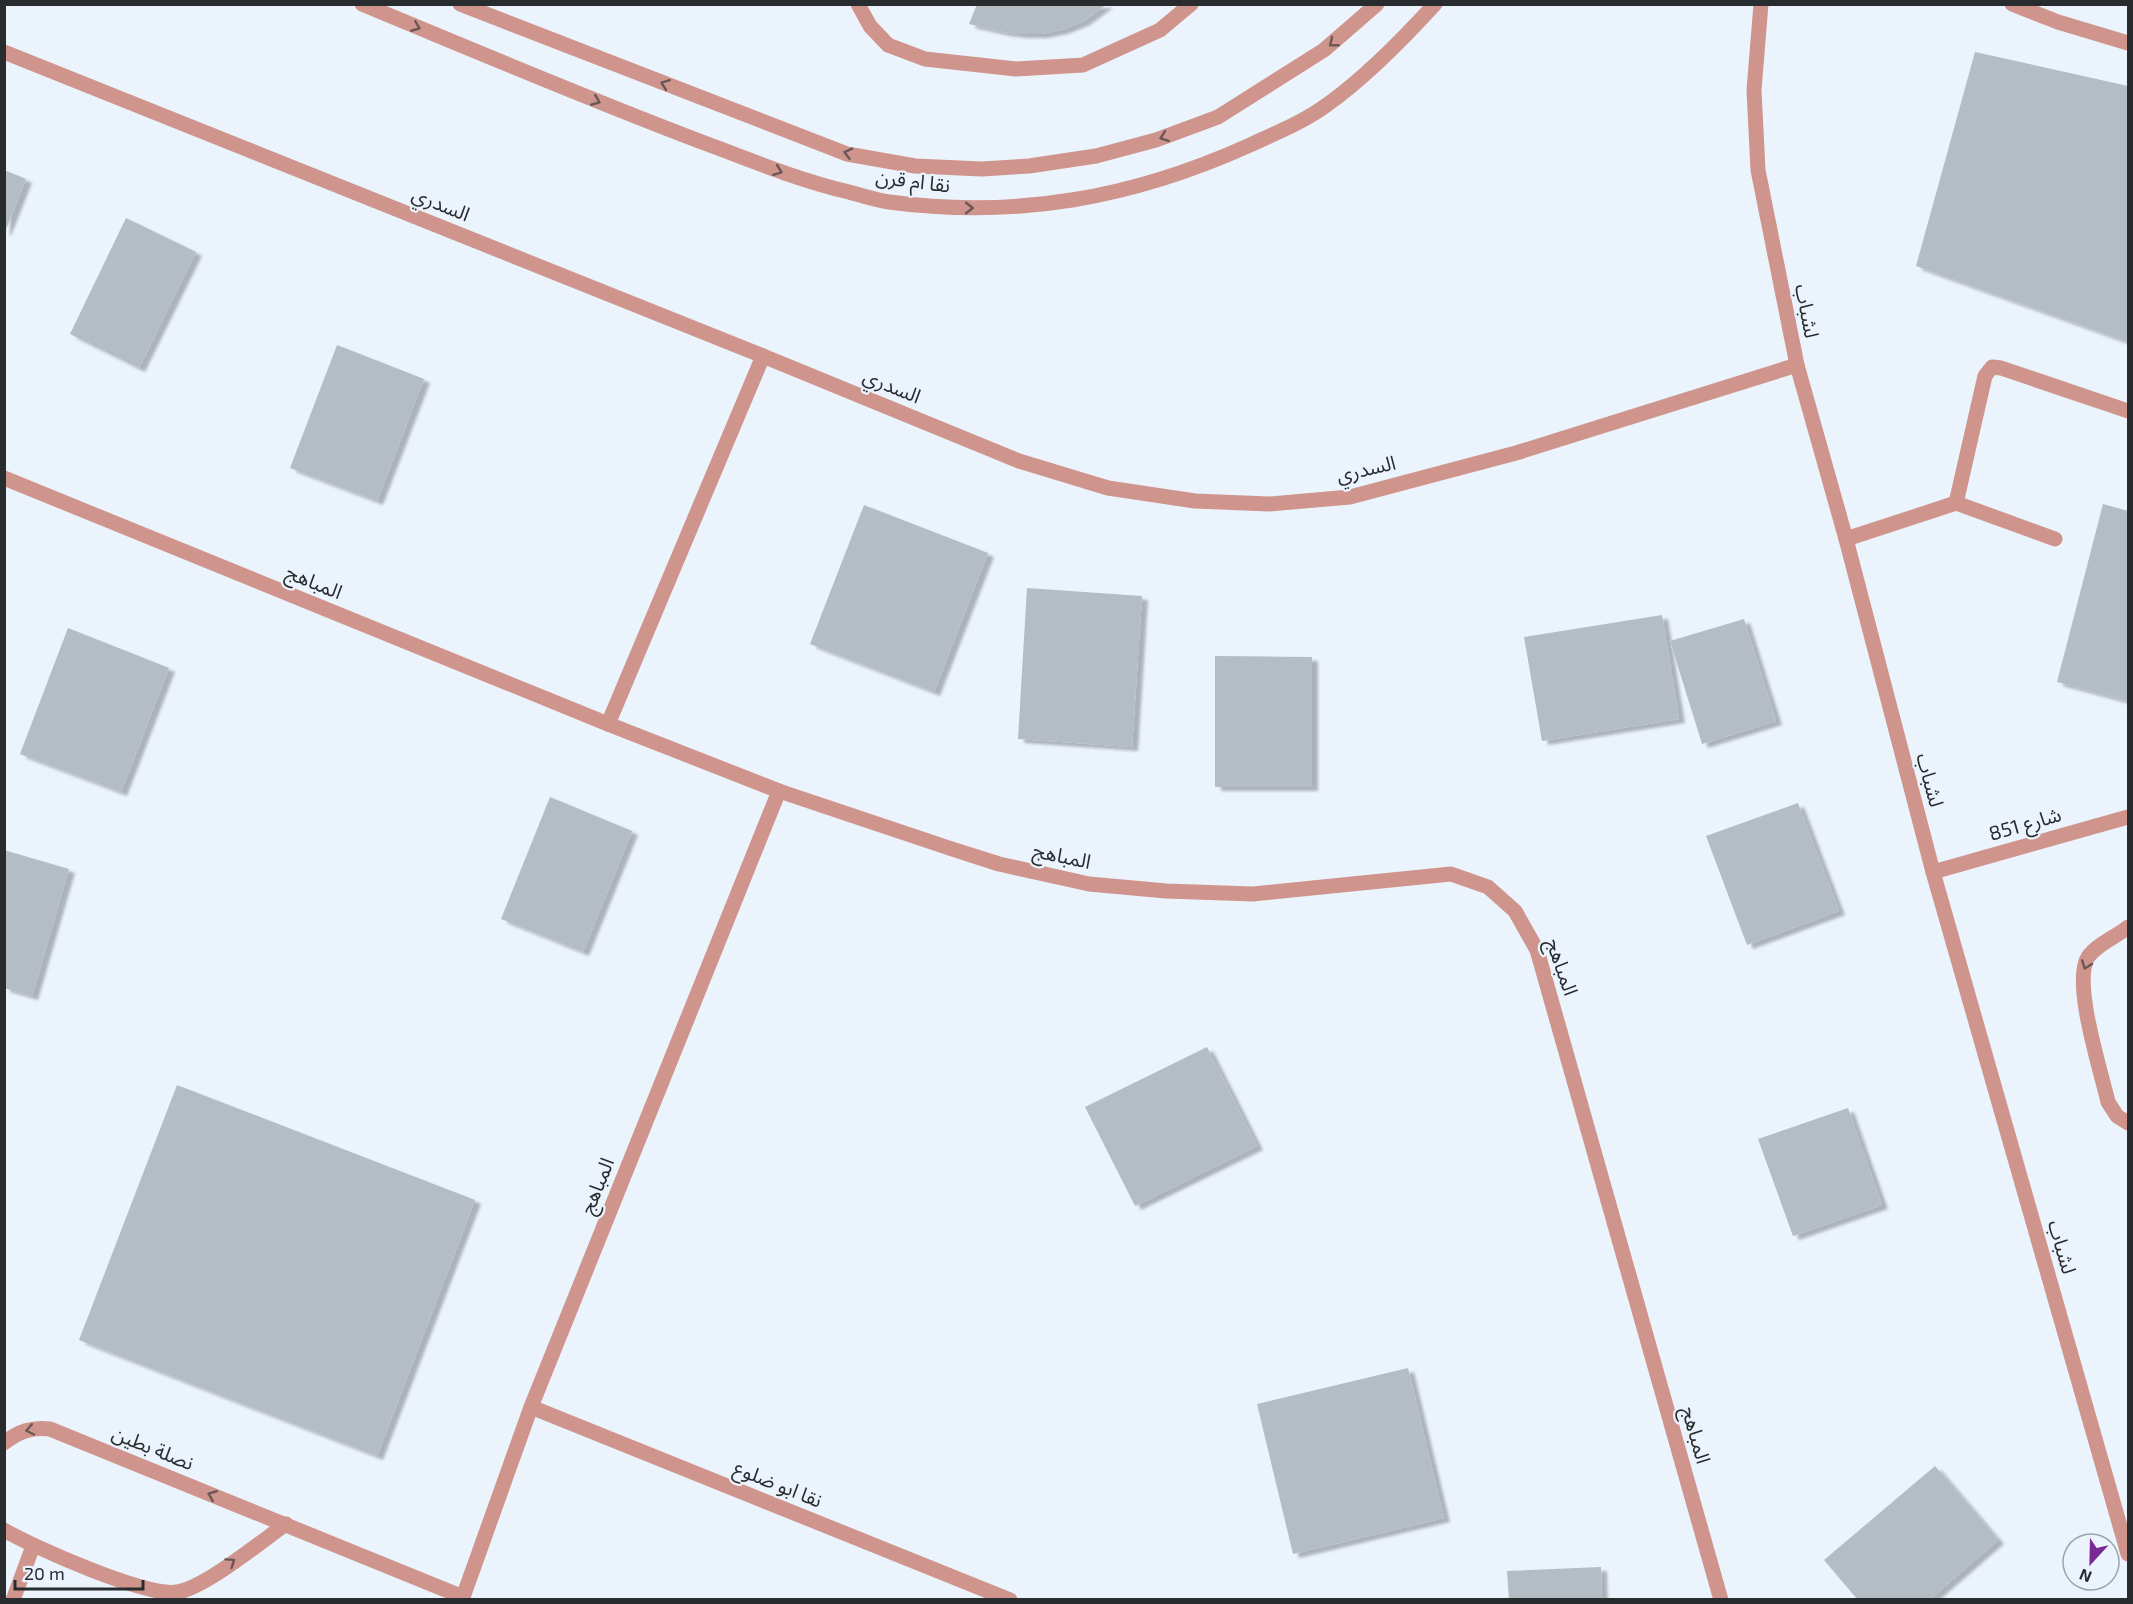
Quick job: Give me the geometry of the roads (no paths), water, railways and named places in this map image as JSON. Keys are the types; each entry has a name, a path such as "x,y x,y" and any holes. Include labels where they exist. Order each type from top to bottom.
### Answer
{"street":[{"name":"نقا ام قرن","path":"362,4 650,123 809,182 887,202 957,208 1003,208 1092,198 1133,189 1217,160 1301,122 1329,104 1407,35 1435,4"},
{"name":"نقا ام قرن","path":"460,4 847,154 915,166 981,169 1029,166 1096,156 1156,140 1218,117 1324,50 1377,4"},
{"path":"858,4 870,26 888,45 925,59 1016,69 1083,65 1160,30 1191,4"},
{"name":"لشباب","path":"1761,4 1754,90 1758,170 1797,365 1846,539 1933,872 2128,1551"},
{"path":"2012,4 2058,22 2128,43"},
{"name":"السدري","path":"4,52 764,356 1020,461 1108,488 1195,501 1269,504 1350,497 1516,453 1797,365"},
{"path":"608,724 764,356"},
{"path":"1956,503 1984,376 1992,367 2001,368 2128,411"},
{"name":"المباهج","path":"6,482 779,791 990,861 1089,884 1167,891 1253,894 1451,874 1488,887 1515,911 1537,950 1721,1599"},
{"path":"1846,539 1956,503 2055,539"},
{"name":"المباهج","path":"463,1598 531,1407 779,791"},
{"name":"شارع 851","path":"1933,872 2128,817"},
{"path":"2128,927 2122,940 2096,949 2083,968 2082,978 2084,1000 2108,1102 2117,1116 2128,1122"},
{"name":"نقا ابو ضلوع","path":"531,1407 1010,1599"},
{"name":"نصلة بطين","path":"4,1443 17,1433 37,1428 50,1429 463,1598"},
{"path":"4,1530 33,1546 138,1586 164,1593 178,1592 196,1586 286,1524"},
{"path":"13,1599 33,1546"}]}
